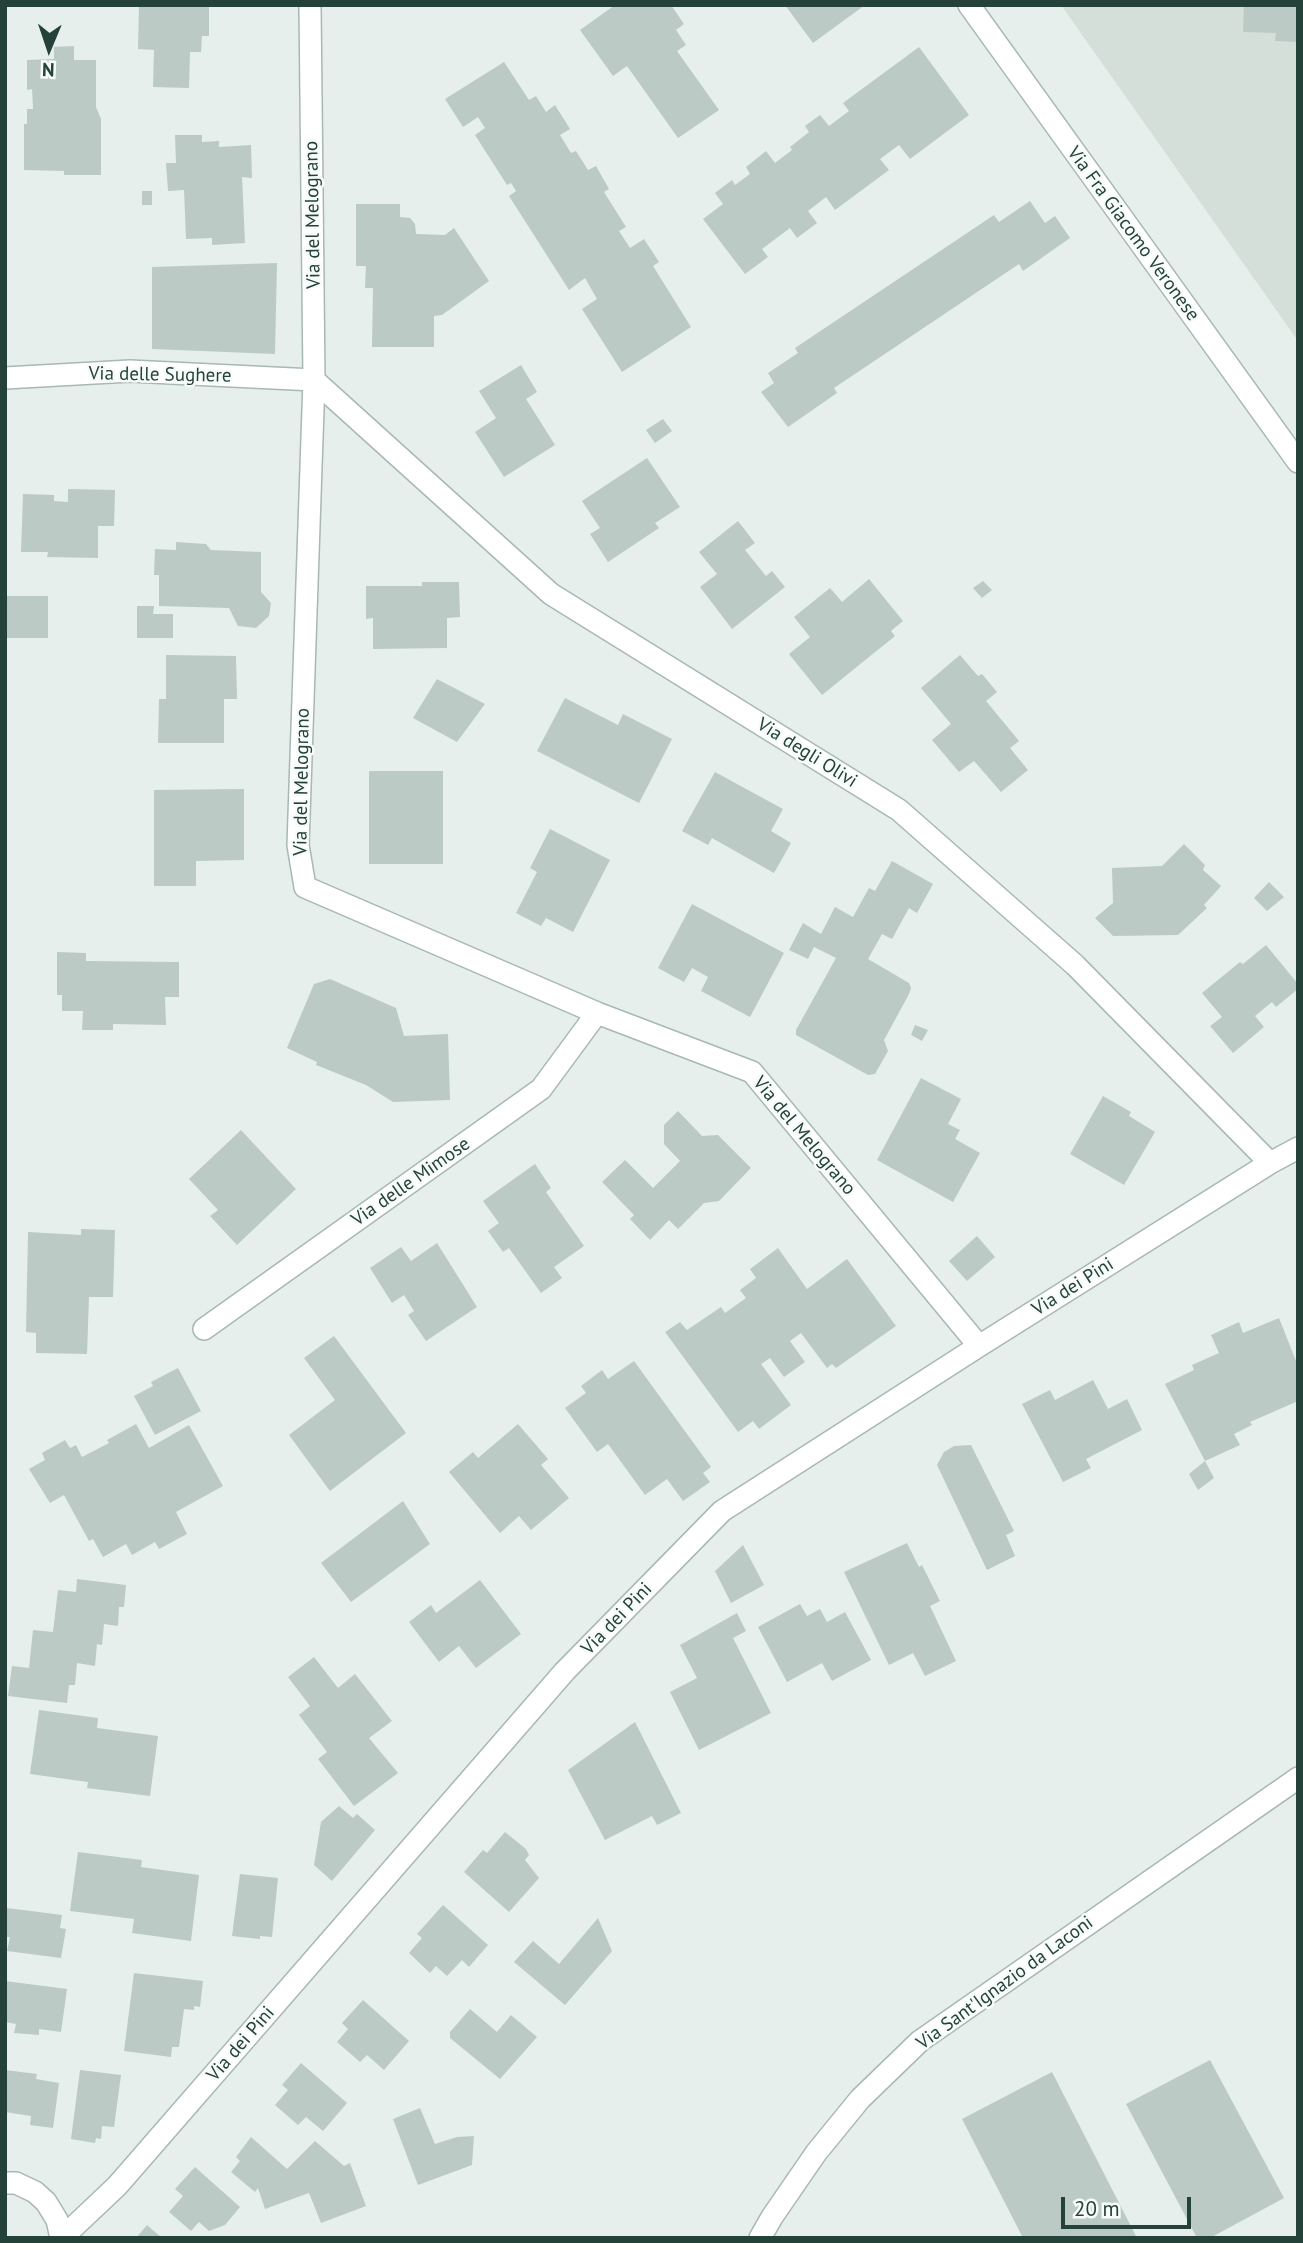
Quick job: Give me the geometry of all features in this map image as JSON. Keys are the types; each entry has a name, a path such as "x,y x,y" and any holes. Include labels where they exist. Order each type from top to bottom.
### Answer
{"street":[{"name":"Via del Melograno","path":"310,5 314,380 298,845 305,887 597,1013 752,1072 979,1346"},
{"name":"Via Fra Giacomo Veronese","path":"969,5 1298,462"},
{"name":"Via delle Sughere","path":"5,378 130,371 314,380"},
{"name":"Via degli Olivi","path":"314,380 551,594 899,810 1075,965 1270,1163"},
{"name":"Via delle Mimose","path":"204,1329 541,1089 597,1013"},
{"name":"Via dei Pini","path":"61,2238 117,2186 565,1671 722,1511 979,1346 1298,1148"},
{"name":"Via Sant'Ignazio da Laconi","path":"760,2238 816,2153 860,2098 920,2041 1298,1778"},
{"path":"5,2183 16,2183 35,2192 46,2202 57,2220 61,2238"}],"shaded area":[{"path":"1061,5 1298,5 1298,341"}],"building":[{"path":"139,5 209,5 209,36 202,36 201,52 190,52 189,88 153,87 154,50 138,49"},
{"path":"615,5 671,5 684,24 676,30 686,45 677,51 719,110 678,138 627,66 613,76 580,30"},
{"path":"785,5 865,5 813,43"},
{"path":"1244,5 1298,5 1298,42 1275,41 1276,33 1243,32"},
{"path":"74,46 74,60 96,60 96,107 101,119 101,175 64,175 64,171 24,170 24,124 27,124 27,109 33,109 32,89 27,90 27,60 54,59 54,47"},
{"path":"919,47 969,115 910,159 899,145 880,159 889,170 835,210 826,197 808,211 817,223 797,238 790,228 762,249 768,257 745,274 703,219 723,204 715,193 732,180 735,185 750,174 746,167 766,151 775,163 809,132 805,126 820,115 829,126 849,111 843,103"},
{"path":"504,62 529,100 536,96 546,112 555,105 570,129 560,135 571,153 576,151 588,170 596,166 609,189 604,192 626,227 619,231 630,248 644,239 659,262 653,266 691,327 622,372 582,309 597,299 585,278 569,290 509,196 516,191 511,183 507,185 475,135 485,128 478,117 463,127 445,99"},
{"path":"175,135 202,135 202,142 219,141 219,147 251,145 252,178 242,177 245,243 212,245 212,238 186,239 184,190 168,191 166,163 176,163"},
{"path":"142,191 152,191 152,205 142,205"},
{"path":"1030,201 1045,223 1055,216 1070,238 1023,271 1019,264 834,388 837,393 788,427 761,392 774,383 768,373 798,353 795,348 994,215 999,222"},
{"path":"356,204 400,204 400,217 410,218 415,224 416,234 445,235 454,228 489,281 442,315 434,316 434,347 372,347 373,288 365,288 366,266 356,266"},
{"path":"277,263 275,354 152,349 152,267"},
{"path":"521,365 537,392 526,399 555,445 504,477 475,432 496,418 479,391"},
{"path":"663,419 672,431 655,443 646,430"},
{"path":"647,458 680,507 655,523 659,528 608,562 590,534 600,528 582,501"},
{"path":"68,489 115,490 114,526 98,526 98,558 47,557 48,552 21,552 23,494 54,495 54,501 68,502"},
{"path":"738,521 755,543 745,550 766,576 772,571 785,587 732,629 700,587 717,574 699,552"},
{"path":"176,542 206,544 211,550 261,552 261,592 271,603 269,616 256,628 238,626 229,608 159,606 159,575 154,575 155,549 176,550"},
{"path":"869,579 903,621 891,631 895,636 822,695 789,654 810,637 794,617 830,588 842,602"},
{"path":"983,581 992,590 982,598 973,588"},
{"path":"422,582 459,582 460,617 447,618 447,648 373,649 373,618 366,619 366,586 422,586"},
{"path":"5,596 48,596 48,638 5,638"},
{"path":"137,606 154,606 153,614 173,614 173,638 137,638"},
{"path":"166,655 236,656 237,699 224,699 224,743 158,743 159,699 166,699"},
{"path":"960,655 978,676 982,674 997,692 986,701 1019,741 1010,748 1028,770 1001,792 974,761 959,772 932,740 951,724 921,688"},
{"path":"437,679 485,704 457,742 413,718"},
{"path":"565,698 618,725 623,714 672,739 639,803 537,751"},
{"path":"369,771 443,771 443,864 369,864"},
{"path":"715,772 783,809 771,831 791,843 774,873 712,838 708,845 682,831"},
{"path":"244,789 244,860 196,861 196,886 154,886 154,790"},
{"path":"550,829 610,860 573,932 546,918 541,926 516,913 537,872 530,868"},
{"path":"1184,844 1205,865 1203,870 1221,886 1204,905 1207,908 1178,935 1113,936 1095,918 1113,903 1112,868 1162,866"},
{"path":"892,861 933,884 917,913 909,908 892,939 882,934 868,959 909,983 911,988 884,1040 888,1051 875,1074 868,1075 796,1035 796,1030 836,958 814,947 808,959 789,950 803,923 821,934 835,907 853,917 869,888 875,891"},
{"path":"1269,882 1284,897 1267,911 1254,898"},
{"path":"692,904 784,953 750,1017 701,991 708,977 692,968 684,982 658,968"},
{"path":"1266,945 1298,984 1298,989 1276,1007 1272,1002 1255,1016 1264,1027 1233,1053 1210,1026 1222,1017 1202,993"},
{"path":"57,952 86,953 86,961 179,962 179,997 165,997 166,1025 113,1024 113,1030 82,1030 83,1011 62,1011 62,995 57,995"},
{"path":"330,979 396,1008 404,1036 448,1034 450,1100 393,1102 366,1085 316,1065 317,1062 287,1048 314,984"},
{"path":"915,1025 928,1030 922,1041 911,1035"},
{"path":"921,1078 961,1099 948,1124 960,1130 955,1139 980,1153 953,1202 877,1160"},
{"path":"1103,1096 1131,1112 1129,1116 1155,1132 1124,1185 1070,1154"},
{"path":"678,1111 702,1136 718,1135 751,1168 719,1201 704,1203 678,1229 669,1220 650,1240 630,1219 634,1215 602,1182 625,1160 653,1188 680,1161 664,1144 664,1125"},
{"path":"241,1130 296,1189 237,1245 210,1216 218,1210 189,1179"},
{"path":"535,1164 551,1188 546,1192 584,1246 554,1267 562,1278 541,1293 509,1248 503,1252 488,1231 499,1223 483,1201"},
{"path":"81,1229 115,1230 113,1297 89,1297 87,1354 36,1353 36,1333 26,1332 28,1232 81,1235"},
{"path":"977,1236 995,1257 967,1281 949,1261"},
{"path":"437,1243 477,1307 426,1341 408,1315 414,1311 404,1295 392,1303 370,1268 401,1247 411,1261"},
{"path":"778,1248 807,1289 847,1259 896,1326 836,1368 832,1364 827,1368 801,1333 790,1341 805,1362 784,1377 770,1358 761,1364 791,1405 759,1429 753,1421 738,1432 665,1332 680,1322 687,1330 721,1307 725,1313 746,1298 740,1290 756,1278 750,1269"},
{"path":"1279,1318 1298,1366 1298,1401 1250,1422 1252,1425 1234,1434 1240,1445 1205,1461 1165,1384 1194,1370 1192,1365 1219,1353 1211,1335 1239,1322 1243,1333"},
{"path":"334,1336 406,1433 330,1491 289,1435 335,1400 304,1358"},
{"path":"634,1361 711,1467 703,1473 710,1482 683,1501 667,1479 645,1495 608,1444 597,1452 565,1408 586,1393 581,1386 602,1370 608,1379"},
{"path":"178,1368 201,1411 155,1435 134,1396 153,1386 151,1382"},
{"path":"1093,1380 1108,1409 1127,1399 1142,1430 1086,1459 1091,1468 1063,1482 1022,1404 1050,1390 1055,1400"},
{"path":"136,1424 149,1448 189,1425 223,1486 176,1512 187,1534 159,1549 155,1542 132,1555 126,1544 103,1557 93,1539 89,1541 64,1495 50,1503 29,1469 45,1460 42,1453 65,1440 70,1448 76,1445 82,1457 109,1443 107,1440"},
{"path":"518,1424 548,1459 541,1465 569,1498 531,1530 519,1516 500,1533 449,1472 473,1452 478,1458"},
{"path":"971,1445 1014,1531 1006,1535 1015,1556 987,1570 937,1465 944,1452 954,1446"},
{"path":"1205,1461 1214,1478 1198,1490 1189,1474"},
{"path":"403,1501 430,1544 351,1602 321,1563"},
{"path":"907,1543 919,1567 922,1565 940,1601 930,1606 956,1661 925,1676 913,1653 889,1665 844,1572"},
{"path":"743,1545 764,1585 731,1603 715,1571"},
{"path":"77,1579 126,1585 124,1607 119,1607 118,1626 104,1624 102,1645 97,1644 95,1666 77,1663 75,1685 69,1685 67,1703 8,1696 12,1666 29,1668 33,1630 53,1632 58,1590 76,1592"},
{"path":"480,1580 521,1634 476,1668 459,1646 439,1662 409,1622 431,1605 436,1613"},
{"path":"800,1604 807,1616 820,1609 827,1622 845,1612 871,1660 832,1681 822,1663 787,1682 758,1627"},
{"path":"737,1613 746,1631 733,1638 771,1713 699,1750 670,1692 697,1678 680,1645"},
{"path":"314,1657 338,1688 355,1674 392,1721 369,1738 398,1773 354,1806 318,1759 327,1752 299,1715 310,1706 288,1677"},
{"path":"39,1710 98,1718 97,1728 158,1736 150,1796 87,1788 88,1782 30,1774"},
{"path":"635,1722 681,1813 657,1825 652,1816 605,1840 568,1770"},
{"path":"339,1806 353,1818 357,1814 375,1830 332,1881 314,1865 321,1822"},
{"path":"505,1832 526,1849 529,1855 525,1860 539,1878 509,1912 464,1872 483,1850 487,1853"},
{"path":"78,1852 142,1860 141,1867 199,1875 191,1941 132,1933 134,1919 70,1911"},
{"path":"240,1874 278,1878 272,1937 260,1936 260,1939 232,1936"},
{"path":"443,1905 488,1945 469,1967 462,1960 447,1976 436,1966 430,1973 409,1953 422,1938 417,1934"},
{"path":"7,1908 62,1915 60,1928 66,1929 61,1958 7,1951 10,1937 5,1937"},
{"path":"598,1918 612,1951 565,2005 514,1962 533,1941 559,1964"},
{"path":"134,1973 203,1981 200,2007 194,2006 194,2010 184,2009 179,2047 172,2047 171,2057 124,2051"},
{"path":"5,1981 67,1989 61,2032 39,2029 39,2035 14,2033 16,2024 5,2022"},
{"path":"363,2000 409,2041 384,2070 367,2055 360,2062 337,2042 348,2029 342,2023"},
{"path":"470,2009 497,2032 511,2015 537,2037 500,2079 450,2038 450,2032"},
{"path":"1210,2060 1284,2198 1210,2238 1197,2238 1126,2104"},
{"path":"301,2063 347,2103 323,2131 306,2117 298,2125 275,2105 288,2090 282,2085"},
{"path":"5,2070 37,2074 36,2079 59,2083 53,2128 30,2125 31,2116 5,2112"},
{"path":"80,2070 121,2075 114,2127 102,2126 101,2139 96,2138 95,2143 71,2139"},
{"path":"1052,2072 1137,2238 1023,2238 962,2119"},
{"path":"420,2108 435,2144 457,2137 474,2136 472,2165 418,2185 393,2119"},
{"path":"251,2137 287,2169 315,2141 344,2166 350,2163 366,2206 321,2223 309,2193 265,2209 258,2188 255,2192 231,2172 240,2161 236,2157"},
{"path":"195,2167 240,2207 225,2225 209,2231 199,2222 191,2231 169,2212 183,2196 175,2189"},
{"path":"147,2225 162,2238 136,2238"}]}
